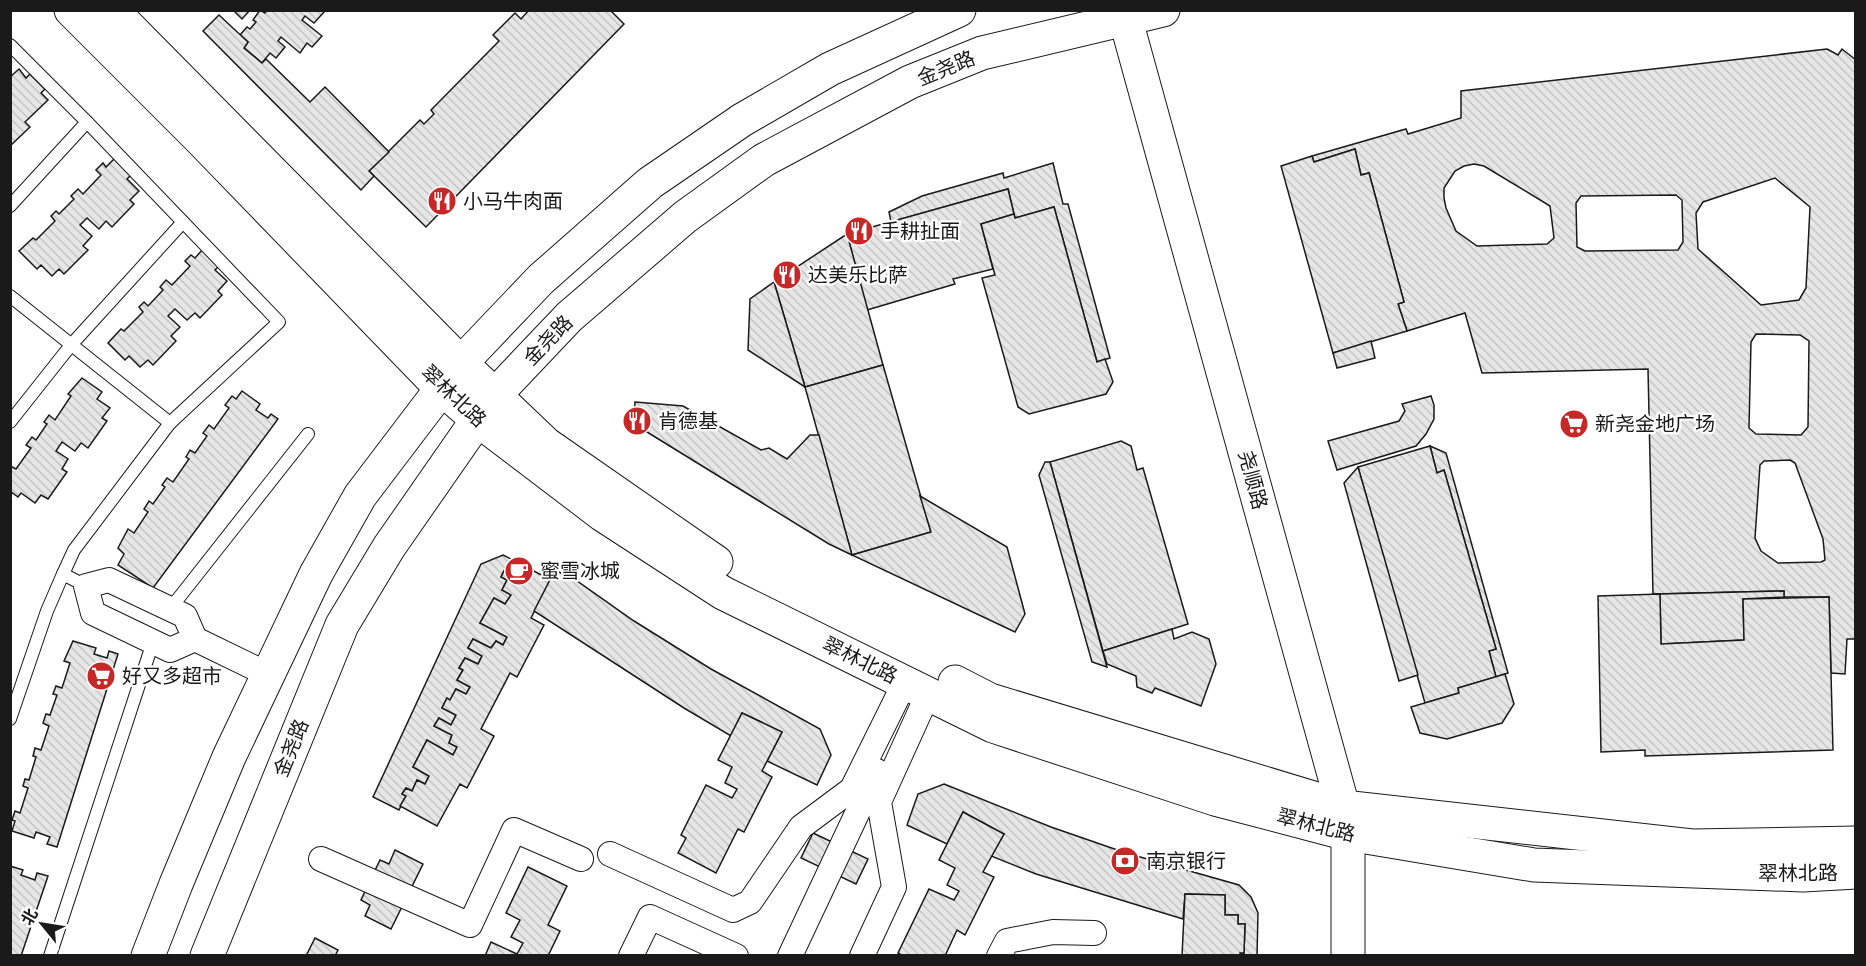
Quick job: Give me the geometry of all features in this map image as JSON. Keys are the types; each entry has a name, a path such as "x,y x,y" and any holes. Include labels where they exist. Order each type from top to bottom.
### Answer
{"main road":[{"name":"翠林北路","path":"71,10 200,139 603,515 723,593 993,726 1215,799 1345,820 1534,865 1803,875 1856,872"},
{"name":"翠林北路","path":"112,10 452,376"},
{"path":"148,956 225,768 315,574 360,496 452,376 541,279 651,183 742,120 830,69 959,10"},
{"name":"金尧路","path":"207,956 342,625 388,547 486,408 569,317 685,218 764,160 910,82 992,51 1124,14 1163,10"},
{"name":"尧顺路","path":"1124,14 1345,820 1348,956"},
{"name":"翠林北路","path":"486,408 546,444 727,569 990,700 1345,820 1692,846 1856,843"}],"street":[{"path":"195,639 170,650 93,613 86,586 109,580 185,616 195,639 267,674"},
{"path":"609,854 733,910 750,902 801,827 852,789 917,688"},
{"path":"790,956 917,688"},
{"path":"862,956 894,888 879,802 917,688"},
{"path":"321,860 470,925 514,830 581,859"},
{"path":"631,956 650,916 736,956"},
{"path":"999,956 1007,941 1053,932 1094,933"}],"lane":[{"path":"10,45 279,322 170,423 74,550 47,611 10,719"},
{"path":"10,206 87,122"},
{"path":"10,422 71,345 183,222"},
{"path":"10,296 170,423"},
{"path":"170,609 308,434"},
{"path":"63,574 86,586"},
{"path":"50,956 153,642"}],"building":[{"path":"233,10 250,10 242,19"},
{"path":"260,10 265,13 267,10 322,10 324,12 314,23 305,16 302,20 322,36 312,47 307,43 300,53 281,37 278,41 285,47 276,58 270,53 262,63 244,48 248,42 240,35 256,22 253,20"},
{"path":"529,10 610,10 624,24 426,227 369,171 420,120 424,124 434,114 431,110 499,41 493,35 515,13 521,19"},
{"path":"219,15 248,42 244,48 262,63 266,59 310,102 325,87 389,152 369,171 374,176 361,190 203,31"},
{"path":"1827,49 1838,55 1842,49 1856,60 1856,639 1847,639 1845,674 1831,673 1829,597 1784,597 1784,591 1653,594 1648,369 1482,373 1465,313 1407,331 1398,304 1404,302 1369,173 1361,175 1355,149 1314,162 1312,156 1406,129 1408,134 1461,118 1461,91","holes":["1474,164 1484,166 1550,206 1554,238 1547,244 1477,246 1456,231 1446,208 1444,188 1455,171","1775,178 1810,207 1806,288 1799,300 1761,305 1698,249 1696,213 1703,202","1676,195 1682,200 1683,242 1678,250 1585,251 1577,247 1576,203 1581,196","1756,334 1800,335 1809,341 1808,427 1801,435 1756,434 1749,428 1751,342","1790,460 1795,463 1823,539 1825,560 1778,563 1761,551 1755,538 1760,465 1764,461"]},
{"path":"19,69 26,78 30,74 45,89 41,93 48,100 25,122 30,127 10,146 10,77"},
{"path":"1355,149 1361,175 1369,173 1404,302 1398,304 1407,331 1333,353 1281,166 1312,156 1314,162"},
{"path":"115,158 132,174 127,179 139,191 130,200 134,204 112,227 106,221 99,229 87,218 80,225 92,236 83,246 88,250 64,274 59,269 52,276 41,265 37,269 19,251 33,238 36,240 55,221 51,216 56,211 59,214 74,199 71,196 78,189 83,194 101,175 96,170 103,163 106,167"},
{"path":"1053,163 1063,204 1068,204 1110,358 1097,362 1054,207 1015,218 1008,189 891,222 889,212 922,196 1003,173 1004,178"},
{"path":"1008,189 1014,214 981,224 993,269 953,279 955,284 867,310 847,234"},
{"path":"1054,207 1097,362 1105,359 1113,382 1106,394 1029,414 1018,407 982,278 995,275 981,224 1014,214 1015,218"},
{"path":"847,234 883,365 805,387 774,282"},
{"path":"203,249 220,265 215,270 227,281 218,291 222,295 200,318 195,313 187,320 175,309 168,316 180,327 171,336 176,341 153,365 148,360 140,367 129,356 125,360 108,343 121,329 124,331 143,312 139,307 144,302 148,306 163,290 160,287 166,280 172,285 190,266 185,261 191,255 195,258"},
{"path":"774,282 805,387 748,350 750,299"},
{"path":"1371,341 1375,358 1337,368 1333,353"},
{"path":"883,365 931,532 852,555 805,387"},
{"path":"82,378 102,392 97,399 110,408 102,418 107,421 88,448 81,443 75,451 62,442 56,451 68,459 62,469 67,472 48,499 41,495 35,503 21,493 18,497 10,491 10,469 12,467 16,469 31,448 26,445 32,437 36,440 47,424 44,422 49,415 55,420 71,396 68,394"},
{"path":"242,391 260,404 256,410 268,418 271,414 278,419 153,588 118,565 124,554 118,548 128,529 134,533 148,512 144,509 149,501 153,504 165,487 162,485 167,478 173,482 189,459 186,457 190,450 195,453 207,436 203,433 209,425 214,429 229,408 225,405 232,396 236,399"},
{"path":"1431,396 1434,405 1434,419 1416,446 1337,470 1328,441 1399,421 1405,411 1402,404"},
{"path":"635,402 683,406 761,450 769,448 787,459 810,435 819,435 852,555 829,544 634,424"},
{"path":"1121,441 1131,446 1137,470 1143,468 1188,624 1103,651 1050,462"},
{"path":"1430,446 1446,453 1508,673 1496,677 1489,651 1496,649 1444,470 1437,473"},
{"path":"1430,446 1437,473 1444,470 1496,649 1489,651 1496,677 1458,688 1459,693 1425,703 1358,467"},
{"path":"1045,462 1050,462 1107,667 1092,662 1039,475"},
{"path":"1358,467 1418,675 1399,681 1344,483"},
{"path":"920,496 1007,547 1025,614 1015,632 852,555 931,532"},
{"path":"503,555 515,561 508,573 504,571 501,577 507,580 502,590 511,595 505,604 494,598 480,623 507,637 503,645 496,641 491,648 473,639 468,648 482,656 478,664 465,658 459,668 463,670 457,680 470,687 466,694 456,689 450,700 447,698 442,708 456,715 451,725 439,718 434,726 452,735 449,743 457,747 453,755 427,740 413,767 429,776 425,784 417,780 412,791 406,788 402,794 406,796 399,810 373,797 481,564"},
{"path":"515,561 551,580 531,618 544,625 517,677 510,673 481,729 494,736 467,788 460,784 437,826 400,806 406,796 402,794 406,788 412,791 417,780 425,784 429,776 413,767 427,740 453,755 457,747 449,743 452,735 434,726 439,718 451,725 456,715 442,708 447,698 450,700 456,689 466,694 470,687 457,680 463,670 459,668 465,658 478,664 482,656 468,648 473,639 491,648 496,641 503,645 507,637 480,623 494,598 505,604 511,595 502,590 507,580 501,577 504,571 508,573"},
{"path":"555,570 577,581 634,621 711,669 820,729 831,755 817,785 767,761 782,732 742,713 731,736 534,611"},
{"path":"1784,591 1784,597 1743,599 1744,640 1661,644 1660,594"},
{"path":"1660,594 1661,644 1744,640 1743,599 1829,597 1833,750 1645,756 1645,750 1601,752 1598,596"},
{"path":"1172,629 1174,639 1192,632 1209,639 1216,664 1201,706 1155,688 1152,693 1137,687 1136,676 1107,664 1103,651"},
{"path":"73,641 96,648 94,654 107,658 109,651 118,654 57,847 47,844 50,837 36,832 34,838 12,831 15,821 12,820 15,811 20,813 28,788 23,786 25,779 29,780 36,757 33,756 35,748 41,750 49,726 43,723 46,714 50,715 57,695 53,694 56,686 62,688 70,663 64,661"},
{"path":"1505,674 1514,704 1502,723 1447,739 1420,733 1411,707 1459,693 1458,688"},
{"path":"742,713 782,732 762,771 772,777 744,832 738,829 716,873 678,853 686,838 681,835 706,785 732,798 737,789 725,783 732,767 718,760"},
{"path":"944,784 1051,827 1126,853 1239,885 1251,897 1258,913 1257,956 1240,956 1240,953 1244,953 1245,924 1238,924 1238,915 1225,915 1225,895 1185,894 1183,919 1036,874 991,856 1004,834 963,812 947,844 907,825 918,794"},
{"path":"963,812 1004,834 983,872 994,877 965,935 957,930 945,956 903,956 898,953 929,889 954,900 959,891 947,885 955,868 939,860"},
{"path":"813,833 868,859 856,884 801,858"},
{"path":"395,850 423,864 391,929 365,916 370,905 361,900 380,860 389,864"},
{"path":"10,866 23,870 21,875 35,880 37,873 48,876 21,956 10,956"},
{"path":"528,867 567,886 548,925 560,931 548,956 485,956 491,942 517,954 523,943 511,937 520,920 506,913"},
{"path":"1185,894 1225,895 1225,915 1238,915 1238,924 1245,924 1244,953 1240,953 1240,956 1182,956"},
{"path":"315,938 338,950 335,956 306,956"}],"place":[{"name":"小马牛肉面","path":"442,201"},
{"name":"手耕扯面","path":"859,231"},
{"name":"达美乐比萨","path":"787,275"},
{"name":"肯德基","path":"637,421"},
{"name":"新尧金地广场","path":"1574,424"},
{"name":"蜜雪冰城","path":"519,571"},
{"name":"好又多超市","path":"101,676"},
{"name":"南京银行","path":"1125,861"}]}
